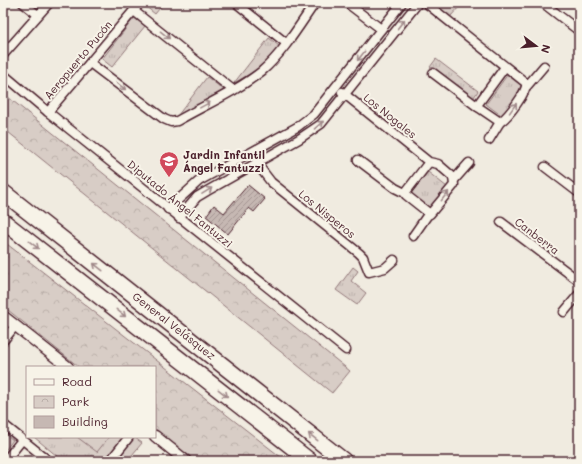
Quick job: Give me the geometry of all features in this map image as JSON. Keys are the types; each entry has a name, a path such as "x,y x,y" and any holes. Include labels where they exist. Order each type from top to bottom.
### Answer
{"highway":[{"name":"General Velásquez","path":"3,192 344,461"},
{"name":"General Velásquez","path":"3,221 306,459"}],"street":[{"path":"23,3 38,15"},
{"path":"3,55 48,3"},
{"name":"Aeropuerto Pucón","path":"48,112 140,3"},
{"path":"236,3 286,43"},
{"path":"90,63 164,119 171,122 177,121 233,90 262,71 286,43 315,3"},
{"path":"347,3 381,29"},
{"path":"168,209 199,180 253,152 302,123 320,108 402,3"},
{"path":"179,218 198,198 207,191 314,129 327,118 418,3"},
{"path":"426,3 524,81 527,86"},
{"path":"547,4 579,31"},
{"path":"134,11 233,90"},
{"path":"488,140 527,86 534,80 544,66"},
{"path":"478,107 478,104 505,67"},
{"path":"432,73 500,122"},
{"name":"Diputado Ángel Fantuzzi","path":"3,74 179,218 346,350"},
{"name":"Los Nogales","path":"336,87 429,162 438,164 454,180"},
{"name":"Los Nisperos","path":"253,152 266,176 276,187 363,257 369,272 385,268 394,260"},
{"path":"358,160 395,188 405,193 429,213"},
{"path":"405,193 429,162"},
{"path":"414,236 429,213 432,213 454,185 454,180 469,163"},
{"path":"545,167 579,193"},
{"name":"Canberra","path":"501,222 579,281"},
{"path":"564,312 579,294"},
{"path":"3,316 67,366"},
{"path":"3,341 15,326"},
{"path":"3,424 49,461"},
{"path":"156,437 186,461"},
{"path":"110,461 129,438"},
{"path":"5,461 22,440"}],"green space":[{"path":"148,3 164,3 155,14 145,6"},
{"path":"434,3 456,3 460,6 450,17"},
{"path":"134,18 145,26 112,67 102,59"},
{"path":"269,38 279,46 262,67 234,83"},
{"path":"436,59 478,91 472,100 430,67"},
{"path":"508,74 524,86 502,116 486,104"},
{"path":"207,77 224,90 178,115"},
{"path":"3,93 350,371 332,393 3,128"},
{"path":"428,172 447,187 429,210 410,195"},
{"path":"3,241 286,461 194,461 156,430 156,366 78,366 3,306"},
{"path":"353,267 358,271 351,281 366,293 357,305 336,290"},
{"path":"3,432 13,440 3,453"},
{"path":"35,438 135,438 142,443 127,461 63,461"},
{"path":"78,438 108,438 97,452"}],"building":[{"path":"248,185 265,199 254,212 249,208 228,234 206,216 214,205 224,213"}],"place":[{"name":"Jardin Infantil Ángel Fantuzzi","path":"169,178"}]}
